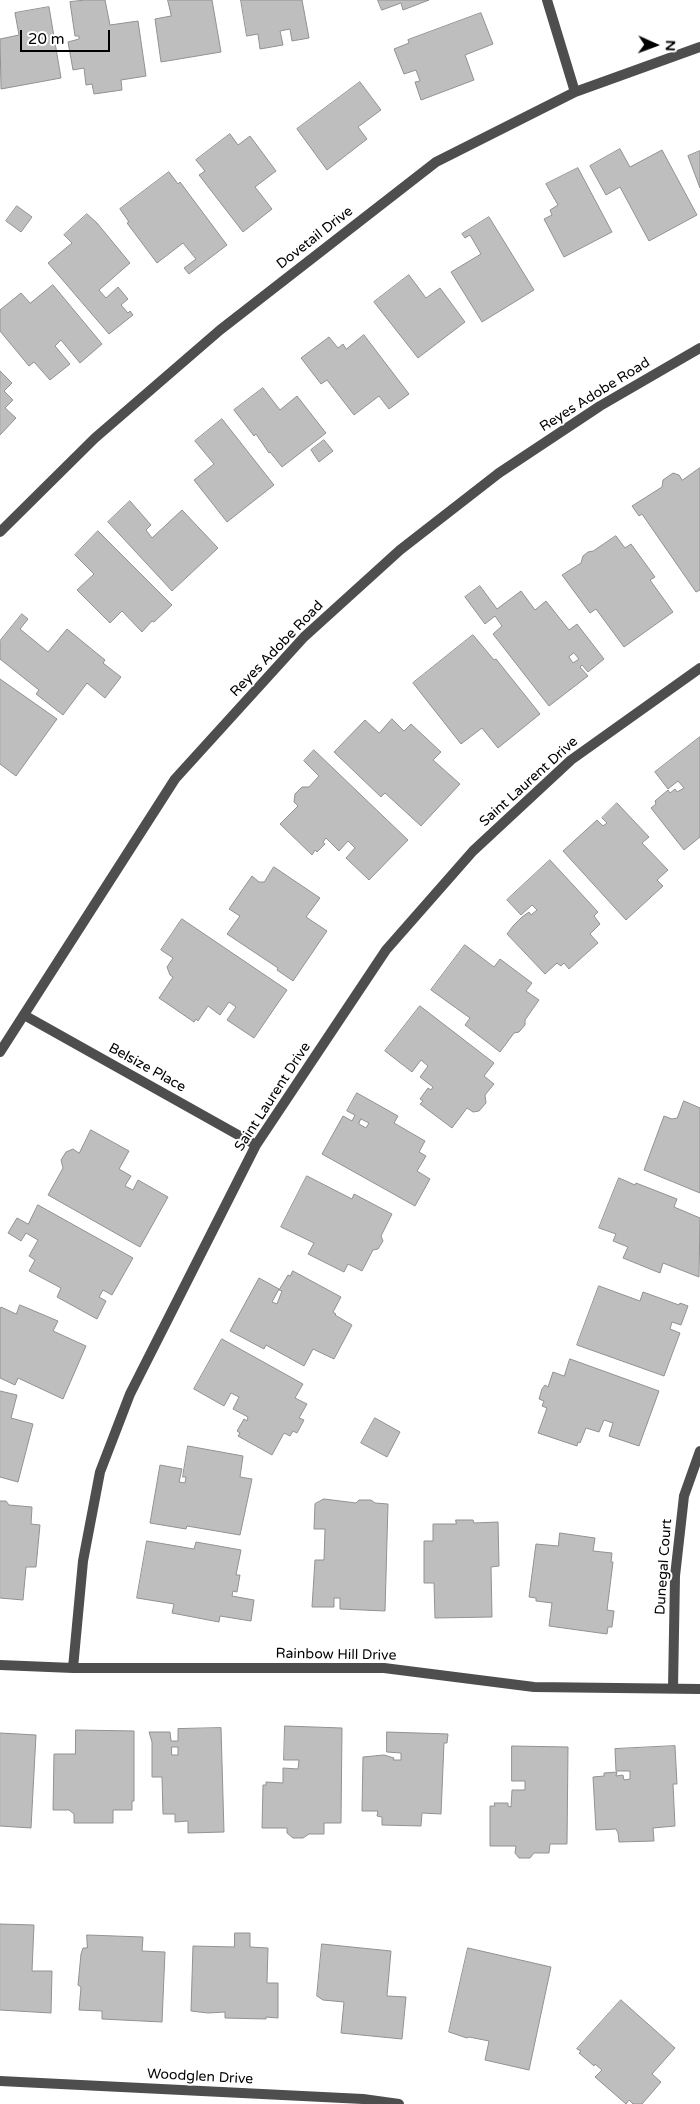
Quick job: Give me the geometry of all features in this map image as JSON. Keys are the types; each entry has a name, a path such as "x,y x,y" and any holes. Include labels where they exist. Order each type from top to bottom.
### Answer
{"street":[{"path":"547,0 575,92"},
{"name":"Dovetail Drive","path":"0,532 95,438 212,336 436,162 575,92 700,47"},
{"name":"Reyes Adobe Road","path":"0,1052 175,778 304,637 400,550 499,473 600,406 700,348"},
{"name":"Saint Laurent Drive","path":"73,1668 82,1561 100,1472 130,1394 256,1145 386,950 473,851 570,760 700,668"},
{"name":"Belsize Place","path":"24,1015 256,1145"},
{"name":"Dunegal Court","path":"673,1688 675,1576 684,1496 700,1452"},
{"name":"Rainbow Hill Drive","path":"0,1665 73,1668 384,1668 534,1688 700,1688"},
{"name":"Woodglen Drive","path":"0,2081 363,2099 399,2104"}],"building":[{"path":"105,0 110,25 138,21 146,76 121,80 122,90 94,94 92,84 86,85 84,68 73,70 68,42 79,39 79,36 75,36 70,2"},
{"path":"168,0 212,0 221,52 161,62 155,19 171,16"},
{"path":"241,0 302,0 309,38 292,41 290,29 280,31 283,45 260,49 258,34 247,36"},
{"path":"378,0 429,0 403,10 401,3 382,10"},
{"path":"49,7 61,78 1,89 0,39 19,35 15,13"},
{"path":"481,13 493,44 465,55 474,80 421,100 415,82 420,81 416,70 404,74 394,49 409,43 408,40"},
{"path":"360,82 381,110 358,127 367,139 327,170 297,129"},
{"path":"230,134 238,145 250,136 276,171 255,187 272,209 243,232 199,175 205,171 196,160"},
{"path":"620,149 630,167 662,150 697,215 649,241 620,187 606,195 590,166"},
{"path":"700,151 700,188 688,156"},
{"path":"578,168 612,232 564,257 544,219 552,215 550,210 558,205 546,184"},
{"path":"169,172 178,184 180,182 227,245 189,274 184,268 196,259 183,243 157,263 127,223 129,222 120,209"},
{"path":"17,206 32,217 21,232 6,221"},
{"path":"87,214 97,223 130,263 99,290 106,298 118,287 128,299 121,305 128,313 130,311 133,315 109,334 48,263 72,243 64,235"},
{"path":"489,217 534,290 482,322 451,272 481,254 470,235 465,238 462,234"},
{"path":"409,275 426,298 440,288 465,322 418,358 374,302"},
{"path":"53,285 102,344 80,363 61,340 55,346 70,364 50,380 34,362 29,366 0,331 0,310 21,293 30,303"},
{"path":"364,335 409,394 389,409 379,396 354,415 327,380 321,384 301,358 329,337 338,348 343,344 346,349"},
{"path":"0,371 12,383 4,391 13,400 5,408 16,418 0,435"},
{"path":"263,388 280,410 297,396 326,433 282,467 234,410"},
{"path":"222,419 274,485 227,522 194,480 214,464 195,441"},
{"path":"324,440 333,451 319,462 311,450"},
{"path":"700,468 700,590 696,592 642,514 639,516 632,506 662,487 663,480 673,473 679,475 682,480"},
{"path":"130,501 151,525 146,530 152,538 182,510 218,548 172,591 108,522"},
{"path":"98,531 172,605 142,632 122,611 110,623 77,590 94,574 75,555"},
{"path":"616,536 625,548 631,544 655,577 650,580 673,612 624,647 596,609 590,613 562,575 581,563 583,556 588,552 593,551"},
{"path":"480,586 497,609 521,591 535,610 546,601 569,630 577,624 604,659 588,672 582,665 580,667 588,676 549,706 493,634 502,626 495,616 485,624 465,597","holes":["574,653 579,659 573,663 569,657"]},
{"path":"22,614 28,619 20,629 48,652 67,629 105,660 103,663 121,677 105,698 87,683 63,715 36,694 39,690 0,659 0,641"},
{"path":"473,635 494,660 496,659 540,714 498,748 482,728 461,744 413,683"},
{"path":"0,679 57,719 16,776 0,764"},
{"path":"392,719 404,731 411,724 441,752 433,760 460,784 421,826 385,793 381,797 334,752 365,720 379,733"},
{"path":"700,737 700,837 684,850 651,808 656,804 655,801 668,790 670,793 675,789 677,792 684,788 678,781 668,789 655,772"},
{"path":"314,750 408,840 369,880 346,858 355,848 348,841 339,851 326,838 323,842 325,844 317,852 315,850 312,855 280,824 298,806 294,802 295,794 302,787 309,787 319,776 304,761"},
{"path":"617,803 649,837 642,843 668,870 657,880 663,886 626,920 563,851 597,820 603,826 607,823 602,818"},
{"path":"550,860 598,912 594,916 600,924 590,934 598,943 569,969 564,963 561,966 557,963 545,974 507,934 522,917 529,912 531,915 537,910 532,905 521,915 507,900"},
{"path":"274,867 320,898 306,917 327,931 293,981 277,970 278,968 227,934 240,916 229,909 252,876 259,882 264,882"},
{"path":"182,919 287,990 254,1038 227,1020 236,1007 229,1002 220,1015 208,1006 198,1021 196,1019 194,1022 159,998 173,977 170,975 167,967 173,958 161,950"},
{"path":"465,945 494,967 500,959 532,983 526,991 539,1000 525,1020 525,1025 519,1032 514,1033 500,1052 465,1025 470,1018 431,990"},
{"path":"420,1006 494,1063 484,1076 494,1084 485,1095 486,1103 479,1111 473,1112 467,1108 452,1128 420,1104 423,1101 420,1099 428,1088 431,1090 433,1087 420,1077 428,1066 421,1060 412,1072 385,1051"},
{"path":"357,1093 398,1116 394,1123 425,1141 419,1152 426,1156 417,1171 430,1179 415,1206 322,1154 343,1116 352,1121 355,1115 347,1111","holes":["361,1119 369,1123 366,1128 359,1124"]},
{"path":"684,1101 700,1108 700,1193 644,1170 664,1116 672,1119 677,1118"},
{"path":"91,1130 129,1151 119,1169 131,1176 125,1186 133,1190 138,1180 168,1197 140,1247 48,1195 63,1168 61,1160 66,1152 73,1149 79,1153"},
{"path":"307,1176 352,1199 354,1194 392,1214 381,1236 383,1241 378,1249 373,1250 362,1271 348,1264 344,1272 308,1254 314,1243 281,1227"},
{"path":"619,1178 677,1199 674,1207 700,1218 699,1277 663,1263 660,1273 623,1258 628,1247 613,1241 616,1234 599,1228"},
{"path":"38,1205 133,1258 112,1295 103,1290 99,1297 106,1301 97,1319 57,1297 61,1288 29,1271 35,1260 29,1256 38,1240 26,1233 21,1241 8,1233 17,1218 28,1224"},
{"path":"293,1271 341,1297 333,1312 352,1325 334,1359 313,1349 304,1366 266,1345 264,1349 230,1331 259,1278 279,1289 272,1302 277,1304 282,1291 279,1290 288,1275 290,1276"},
{"path":"599,1286 640,1301 643,1292 679,1305 680,1303 688,1306 681,1325 672,1322 670,1329 680,1333 664,1376 577,1345"},
{"path":"20,1305 58,1321 53,1331 86,1346 63,1399 18,1378 15,1385 0,1378 0,1309 1,1307 16,1314"},
{"path":"222,1339 303,1384 295,1398 307,1404 299,1418 304,1420 297,1433 293,1431 290,1436 284,1433 272,1455 238,1436 240,1433 237,1431 244,1419 247,1421 248,1417 233,1409 239,1397 231,1393 224,1406 194,1389"},
{"path":"570,1359 659,1391 639,1446 609,1436 613,1423 604,1420 599,1432 586,1428 577,1446 538,1433 547,1408 542,1406 544,1401 539,1399 542,1389 545,1385 548,1387 553,1372 564,1376"},
{"path":"0,1391 17,1395 11,1418 33,1424 18,1482 0,1477"},
{"path":"375,1418 400,1432 387,1457 361,1443"},
{"path":"188,1446 243,1456 240,1477 252,1479 240,1535 187,1526 186,1529 150,1523 160,1465 182,1469 179,1482 185,1483 186,1477 183,1477"},
{"path":"324,1499 356,1503 359,1500 371,1500 375,1503 388,1504 385,1611 340,1609 340,1598 334,1598 334,1607 312,1607 315,1560 324,1560 325,1529 314,1529 315,1504"},
{"path":"0,1501 6,1501 9,1505 32,1507 31,1524 40,1525 36,1567 26,1567 23,1600 0,1598"},
{"path":"456,1520 473,1520 474,1523 498,1522 499,1566 491,1567 492,1617 435,1618 434,1583 424,1583 424,1541 433,1541 433,1524 456,1524"},
{"path":"560,1533 595,1538 593,1551 612,1553 611,1562 613,1562 607,1610 614,1611 612,1627 608,1627 607,1634 549,1626 552,1603 536,1601 536,1598 529,1597 536,1544 558,1546"},
{"path":"147,1541 194,1549 196,1542 241,1550 236,1575 240,1575 237,1592 233,1591 232,1596 254,1600 251,1621 220,1616 219,1622 172,1613 174,1604 137,1598"},
{"path":"285,1726 342,1728 341,1823 324,1823 324,1834 309,1834 303,1838 293,1838 287,1833 287,1828 262,1828 263,1785 266,1785 266,1782 283,1783 283,1768 298,1769 299,1760 284,1760"},
{"path":"221,1728 224,1832 188,1833 188,1821 175,1822 175,1814 163,1814 162,1777 152,1777 152,1742 149,1732 170,1732 171,1741 178,1741 178,1729","holes":["172,1747 178,1747 178,1755 172,1755"]},
{"path":"76,1730 134,1731 134,1801 132,1801 132,1810 113,1810 113,1823 74,1823 74,1814 69,1810 53,1810 54,1754 75,1754"},
{"path":"387,1732 448,1734 447,1743 444,1743 441,1814 422,1813 421,1826 382,1825 382,1817 377,1816 378,1811 362,1811 363,1757 384,1755 394,1758 393,1760 401,1760 401,1753 387,1752"},
{"path":"0,1733 36,1735 31,1828 0,1826"},
{"path":"512,1746 568,1747 567,1844 550,1844 549,1853 534,1853 530,1858 519,1858 515,1853 516,1846 490,1846 490,1806 495,1806 494,1803 508,1803 508,1806 511,1807 512,1790 525,1790 525,1781 512,1781"},
{"path":"675,1746 677,1784 673,1784 675,1826 653,1828 654,1841 619,1842 616,1829 596,1830 593,1777 604,1776 604,1773 617,1772 616,1776 623,1775 624,1780 630,1779 630,1771 616,1771 615,1749"},
{"path":"0,1924 34,1925 32,1971 52,1971 51,2013 0,2010"},
{"path":"235,1933 250,1933 250,1947 268,1948 267,1983 278,1983 278,2018 225,2018 225,2012 191,2011 193,1946 234,1947"},
{"path":"87,1935 143,1937 142,1951 165,1952 162,2022 102,2019 102,2011 79,2010 81,1987 78,1985 81,1954 83,1948 87,1948"},
{"path":"322,1944 391,1951 387,1996 406,1997 402,2039 341,2033 344,2002 323,2000 317,1996"},
{"path":"468,1948 551,1967 529,2070 485,2060 489,2041 467,2038 449,2032"},
{"path":"621,2000 675,2048 652,2074 661,2082 642,2104 633,2104 629,2100 626,2104 595,2077 602,2070 595,2064 594,2066 577,2049"}]}
